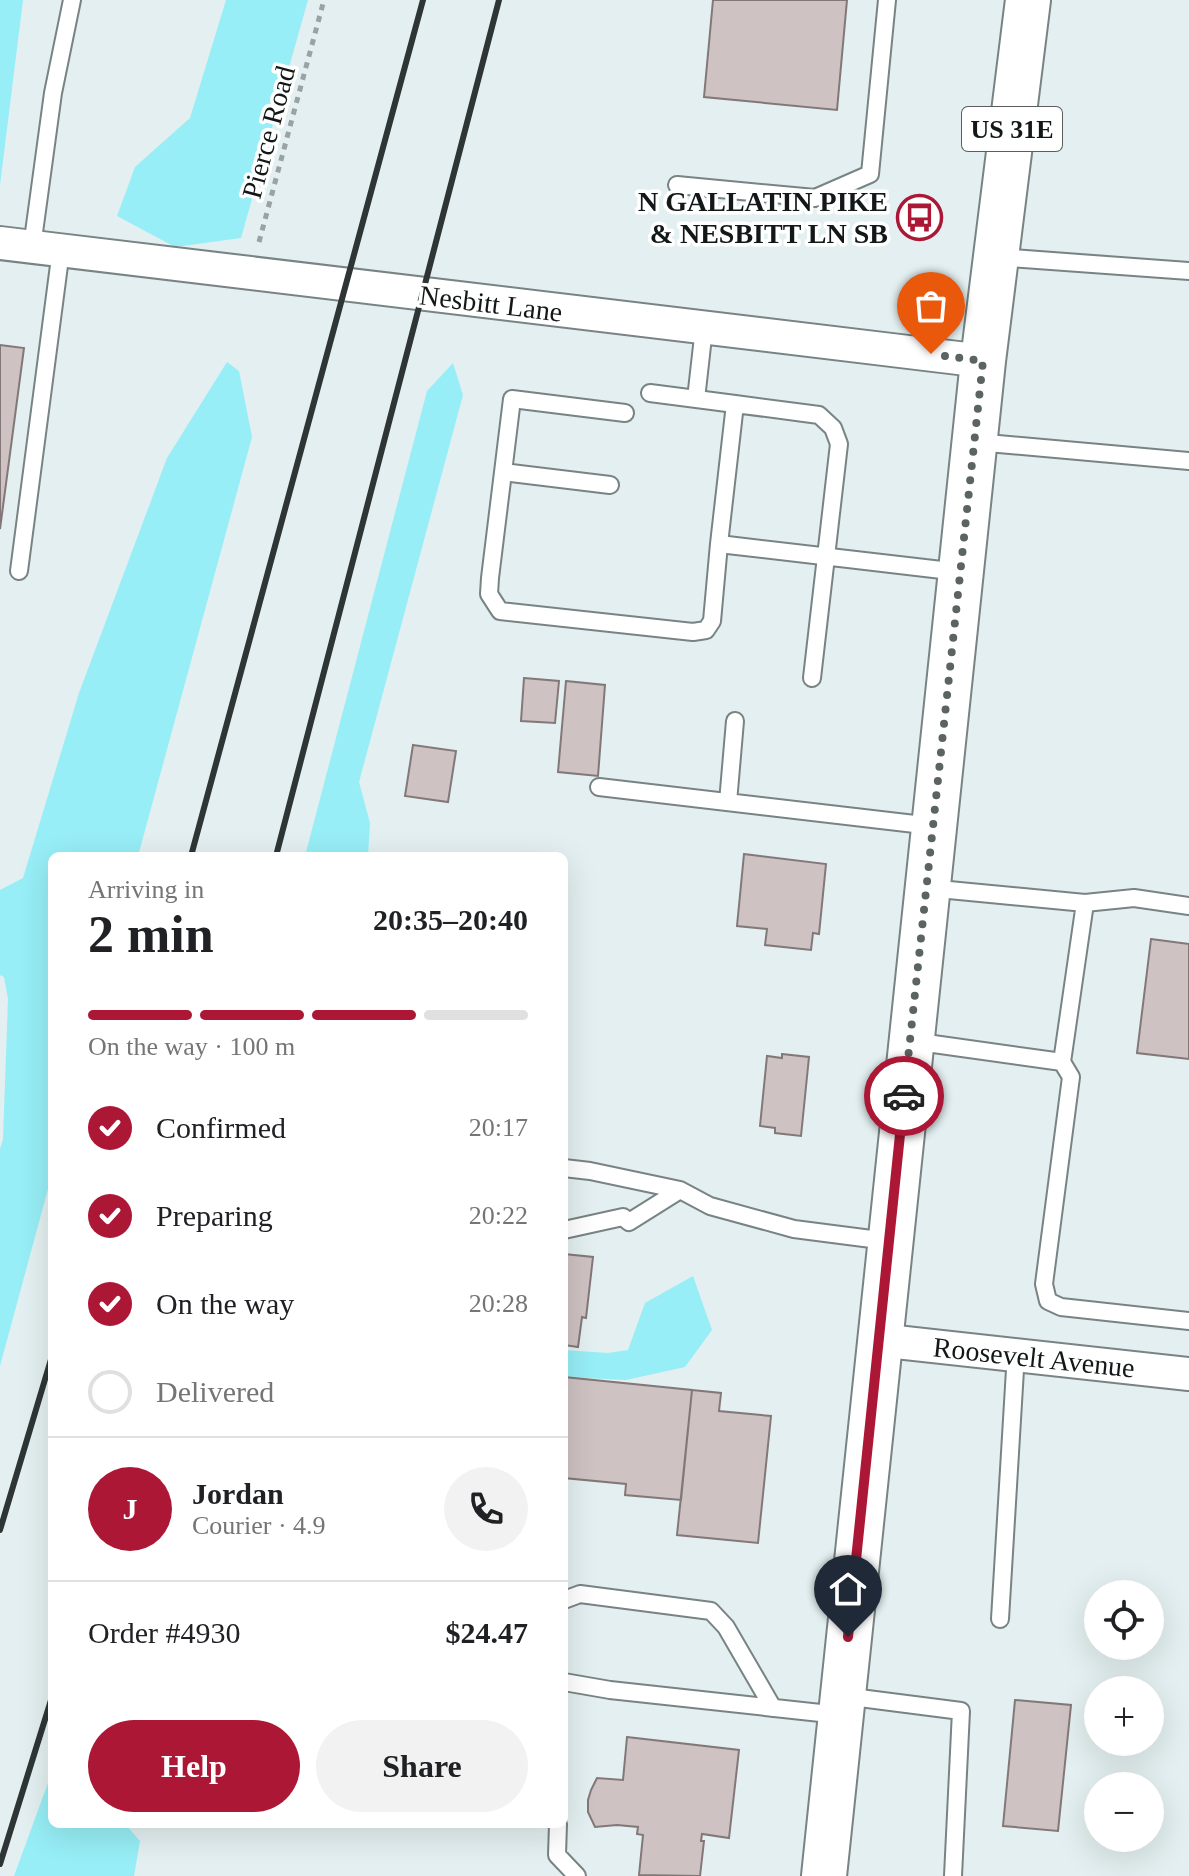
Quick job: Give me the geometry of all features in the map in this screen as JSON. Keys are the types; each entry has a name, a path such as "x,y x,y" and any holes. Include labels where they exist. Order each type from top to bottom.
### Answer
{"main road":[{"name":"US 31E","path":"833,1875 841,1706 878,1340 983,361 1028,0"}],"street":[{"name":"Nesbitt Lane","path":"0,243 983,361"},
{"name":"Roosevelt Avenue","path":"878,1340 1189,1374"}],"lane":[{"path":"19,571 46,248 53,93 72,0"},
{"path":"677,185 815,198 870,174 887,0"},
{"path":"996,257 1189,271"},
{"path":"696,399 704,328"},
{"path":"650,393 819,415 833,428 839,444 812,678"},
{"path":"625,413 512,399 489,594 500,611 624,626 693,632 706,630 712,621 735,404"},
{"path":"974,442 1189,461"},
{"path":"503,472 610,485"},
{"path":"719,544 960,572"},
{"path":"728,802 735,721"},
{"path":"599,787 933,826"},
{"path":"927,888 1085,903 1134,898 1189,906"},
{"path":"1085,903 1062,1062 1071,1077 1044,1284 1048,1301 1061,1307 1189,1321"},
{"path":"910,1040 1062,1062"},
{"path":"568,1168 680,1190 710,1206 794,1229 889,1242"},
{"path":"568,1229 623,1217 629,1222 680,1190"},
{"path":"1000,1619 1016,1353"},
{"path":"568,1598 580,1594 711,1611 726,1627 773,1708"},
{"path":"568,1683 773,1708 841,1706 961,1711 953,1876"},
{"path":"558,1828 557,1855 577,1876"}],"path":[{"name":"Pierce Road","path":"250,274 324,0"}],"shaded area":[{"path":"0,0 23,0 0,185"},
{"path":"226,0 308,0 241,238 175,247 117,216 135,167 190,118"},
{"path":"227,362 239,371 252,437 139,852 48,852 48,1189 0,1366 0,1149 3,1139 8,999 4,977 0,975 0,890 23,878 79,693 167,458"},
{"path":"453,363 463,395 359,782 370,823 368,852 306,852 427,391"},
{"path":"693,1276 712,1330 685,1367 626,1380 568,1377 568,1350 608,1353 628,1350 645,1303"},
{"path":"48,1783 48,1828 129,1828 140,1841 134,1876 14,1876"}],"building":[{"path":"713,0 847,0 837,110 704,97"},
{"path":"0,345 24,348 0,529"},
{"path":"524,678 559,681 555,723 521,721"},
{"path":"566,681 605,685 598,776 558,772"},
{"path":"413,745 456,751 448,802 405,796"},
{"path":"744,854 826,864 819,934 813,933 811,950 765,945 767,929 737,926"},
{"path":"1151,939 1189,944 1189,1059 1137,1053"},
{"path":"782,1054 809,1057 801,1136 775,1133 775,1128 760,1126 767,1056 782,1058"},
{"path":"568,1254 593,1257 586,1318 582,1317 578,1347 568,1346"},
{"path":"568,1377 692,1390 681,1500 625,1495 626,1484 568,1478"},
{"path":"692,1390 721,1393 719,1411 771,1416 758,1543 677,1535"},
{"path":"1015,1700 1071,1705 1058,1831 1003,1826"},
{"path":"627,1737 739,1750 729,1838 702,1834 700,1876 639,1875 643,1835 637,1834 638,1827 595,1827 588,1812 591,1790 597,1778 623,1780"}],"railway":[{"path":"192,852 423,0"},
{"path":"277,852 499,0"},
{"path":"0,1530 48,1369"},
{"path":"0,1864 48,1710"}],"way so far":[{"path":"904,1096 983,361 931,354"}],"place":[{"name":"N GALLATIN PIKE & NESBITT LN SB","path":"919,217"}],"route":[{"path":"848,1637 904,1096"}]}
